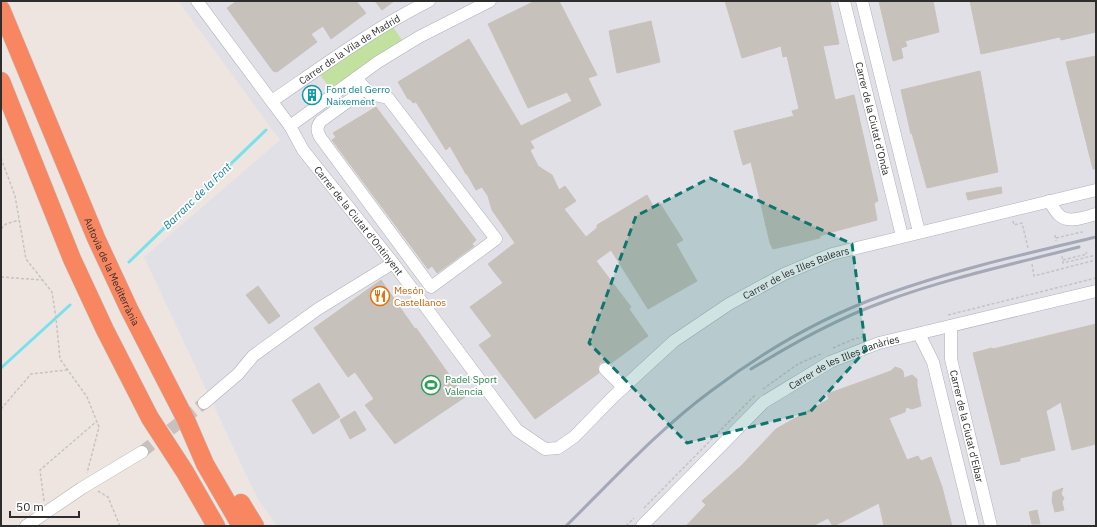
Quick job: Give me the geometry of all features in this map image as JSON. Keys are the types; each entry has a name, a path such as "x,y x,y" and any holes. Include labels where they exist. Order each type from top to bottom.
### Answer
{"highway":[{"name":"Autovia de la Mediterrània","path":"1,9 96,238 129,309 186,420 205,464 241,526"},
{"path":"1,81 72,259 105,330 150,418 173,476 202,526"},
{"path":"150,418 185,472 216,526"},
{"path":"186,420 216,461 255,526"}],"street":[{"name":"Carrer de la Ciutat d'Ontinyent","path":"197,1 290,126 303,150 393,263 517,430 545,449"},
{"name":"Carrer de la Vila de Madrid","path":"272,101 358,42 429,1"},
{"path":"290,126 378,62 419,37 490,1"},
{"name":"Carrer de la Ciutat d’Onda","path":"844,1 902,236"},
{"name":"Carrer de la Ciutat d’Onda","path":"862,1 919,232"},
{"path":"356,78 365,88 370,94 388,98 496,240 431,287 320,137 317,130 318,125 365,88"},
{"path":"312,161 328,148"},
{"name":"Carrer de les Illes Balears","path":"545,449 558,448 574,436 674,340 729,304 784,274 832,254 1096,190"},
{"path":"1050,201 1059,215 1064,219 1072,220 1096,214"},
{"path":"204,403 238,374 253,356 318,309 393,263"},
{"name":"Carrer de les Illes Canàries","path":"642,526 764,402 830,362 879,344 919,334 948,321 1096,291"},
{"name":"Carrer de la Ciutat d'Eibar","path":"948,321 950,359 992,526"},
{"name":"Carrer de la Ciutat d'Eibar","path":"919,334 933,362 973,526"},
{"path":"605,369 623,388"},
{"path":"26,526 85,486 142,452"}],"path":[{"path":"1,158 15,196 26,259 52,292 60,359 87,397 99,427 85,486 108,497 120,526"},
{"path":"1,229 6,224 19,220"},
{"path":"1022,223 1028,248"},
{"path":"1056,238 1082,233"},
{"path":"1055,235 1056,241"},
{"path":"1063,260 1087,254 1086,252"},
{"path":"1062,256 1063,263 1096,255"},
{"path":"1032,264 1034,276 1096,260"},
{"path":"1,277 43,280"},
{"path":"948,321 1096,278"},
{"path":"833,348 854,339 869,335"},
{"path":"643,509 753,396 798,364 826,352"},
{"path":"1,409 31,374 68,370"},
{"path":"45,513 40,470 97,421"},
{"path":"626,526 637,515"}],"highlighted area":[{"path":"710,178 852,244 866,350 810,412 687,443 589,343 636,216"}],"shaded area":[{"path":"178,1 1096,1 1096,526 277,526 257,498 144,257 280,140"}],"green space":[{"path":"393,27 402,40 330,88 320,75 357,49"}],"building":[{"path":"237,1 356,1 366,13 331,39 323,26 311,34 317,42 277,72 273,71 227,8"},
{"path":"375,1 394,1 382,10"},
{"path":"535,1 559,1 597,75 588,78 601,105 530,141 534,148 530,150 538,166 552,175 559,190 565,186 576,201 564,209 586,237 597,228 597,225 647,195 653,206 659,202 683,240 676,244 697,281 648,309 611,250 596,261 631,307 629,309 648,336 610,364 607,362 600,363 598,367 599,373 535,419 479,345 492,336 470,307 503,283 488,264 515,243 492,210 488,196 482,187 476,190 450,146 446,150 416,102 413,103 410,99 408,99 398,82 469,39 521,126 572,101 567,92 528,108 488,24"},
{"path":"725,1 830,1 839,44 823,46 835,100 854,95 878,201 874,203 877,220 832,232 820,236 820,238 773,249 770,243 751,162 743,165 734,131 794,116 792,111 799,109 787,56 783,57 781,46 742,58"},
{"path":"879,1 933,1 939,32 905,41 907,46 901,48 903,58 893,61"},
{"path":"970,1 1096,1 1096,32 1061,40 1060,37 981,54"},
{"path":"651,21 660,62 617,73 609,31"},
{"path":"1096,56 1096,169 1093,169 1066,62"},
{"path":"980,71 998,172 927,188 912,133 911,134 901,90"},
{"name":"Font del Gerro Naixement","path":"312,87 319,95 311,102 304,94"},
{"path":"376,107 476,240 472,244 474,246 437,273 432,266 428,269 332,140 336,137 333,133"},
{"path":"1001,187 1002,193 968,200 966,193"},
{"path":"381,280 465,397 395,444 365,405 374,399 355,372 348,377 314,328"},
{"path":"258,286 280,316 269,324 246,295"},
{"path":"1096,324 1096,444 1072,450 1061,402 1046,411 1055,450 1020,458 1020,461 1001,465 973,353"},
{"path":"895,367 903,371 904,378 912,375 917,379 921,406 912,409 906,407 905,412 889,418 907,460 918,456 921,461 931,457 942,487 952,526 884,526 879,503 834,526 828,518 813,526 686,526 706,505 702,501 741,466 776,429 829,399 827,394 891,371"},
{"path":"319,383 340,417 313,434 292,400"},
{"path":"355,411 366,430 350,439 340,420"},
{"path":"1063,488 1061,494 1064,498 1062,502 1064,510 1055,512 1052,501 1053,492"},
{"path":"1037,510 1040,524 1032,524 1029,512"}],"waterway":[{"name":"Barranc de la Font","path":"129,262 266,130"},
{"name":"Barranc de la Font","path":"1,368 70,305"}],"tunnel":[{"path":"142,452 204,403"}],"railway":[{"path":"566,526 636,456 691,406 752,362 816,324 861,304 910,286 989,263 1096,237"},
{"path":"751,369 817,332 851,315 886,301 957,278 1079,247"}],"place":[{"name":"Font del Gerro Naixement","path":"312,95"},
{"name":"Mesón Castellanos","path":"380,296"},
{"name":"Padel Sport Valencia","path":"431,385"}]}
